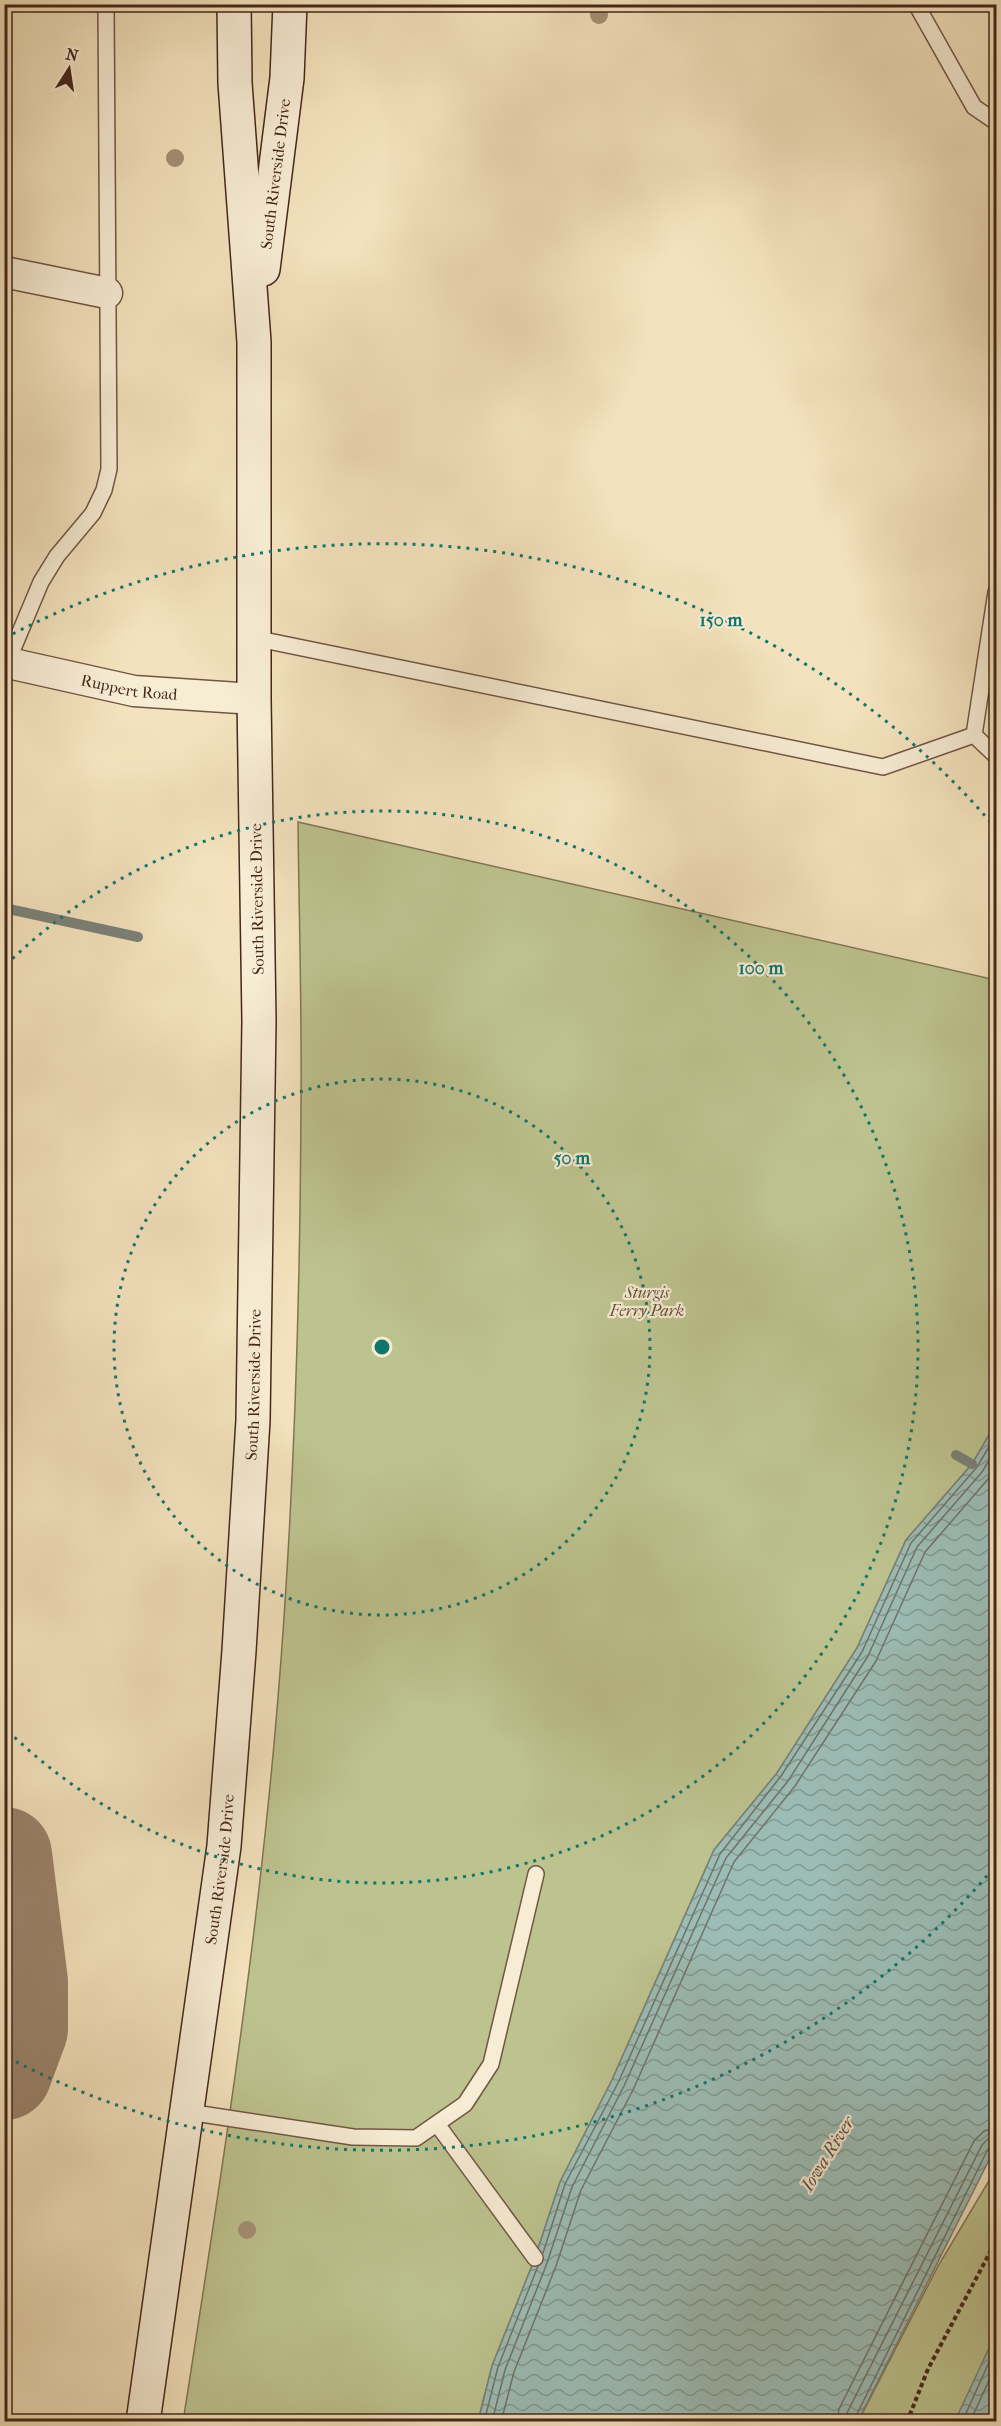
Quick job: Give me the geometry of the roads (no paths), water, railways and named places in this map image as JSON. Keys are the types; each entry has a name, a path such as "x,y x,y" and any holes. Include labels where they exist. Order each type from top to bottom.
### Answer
{"main road":[{"name":"South Riverside Drive","path":"143,2421 224,1846 253,1420 259,1021 254,699 254,342 235,83 234,4"},
{"name":"South Riverside Drive","path":"254,342 287,78 290,4"}],"street":[{"path":"4,272 107,293"},
{"name":"Ruppert Road","path":"6,663 134,691 254,699"}],"lane":[{"path":"6,663 41,582 57,556 93,513 104,490 110,469 106,4"},
{"path":"916,4 974,107 996,122"},
{"path":"974,735 996,592"},
{"path":"254,638 883,767 974,735"},
{"path":"974,735 996,756"},
{"path":"188,2112 353,2137 416,2138 437,2124 465,2104 491,2064 536,1874"},
{"path":"437,2124 535,2258"}],"water":[{"name":"Iowa River","path":"996,1423 996,2146 858,2421 478,2422 492,2366 535,2258 560,2182 612,2080 714,1850 777,1773 857,1648 906,1540 972,1464"},
{"path":"996,2333 996,2421 955,2421"}],"waterway":[{"path":"4,908 138,937"},
{"path":"956,1455 972,1464"}],"park label":[{"name":"Sturgis Ferry Park","path":"647,1301"}]}
